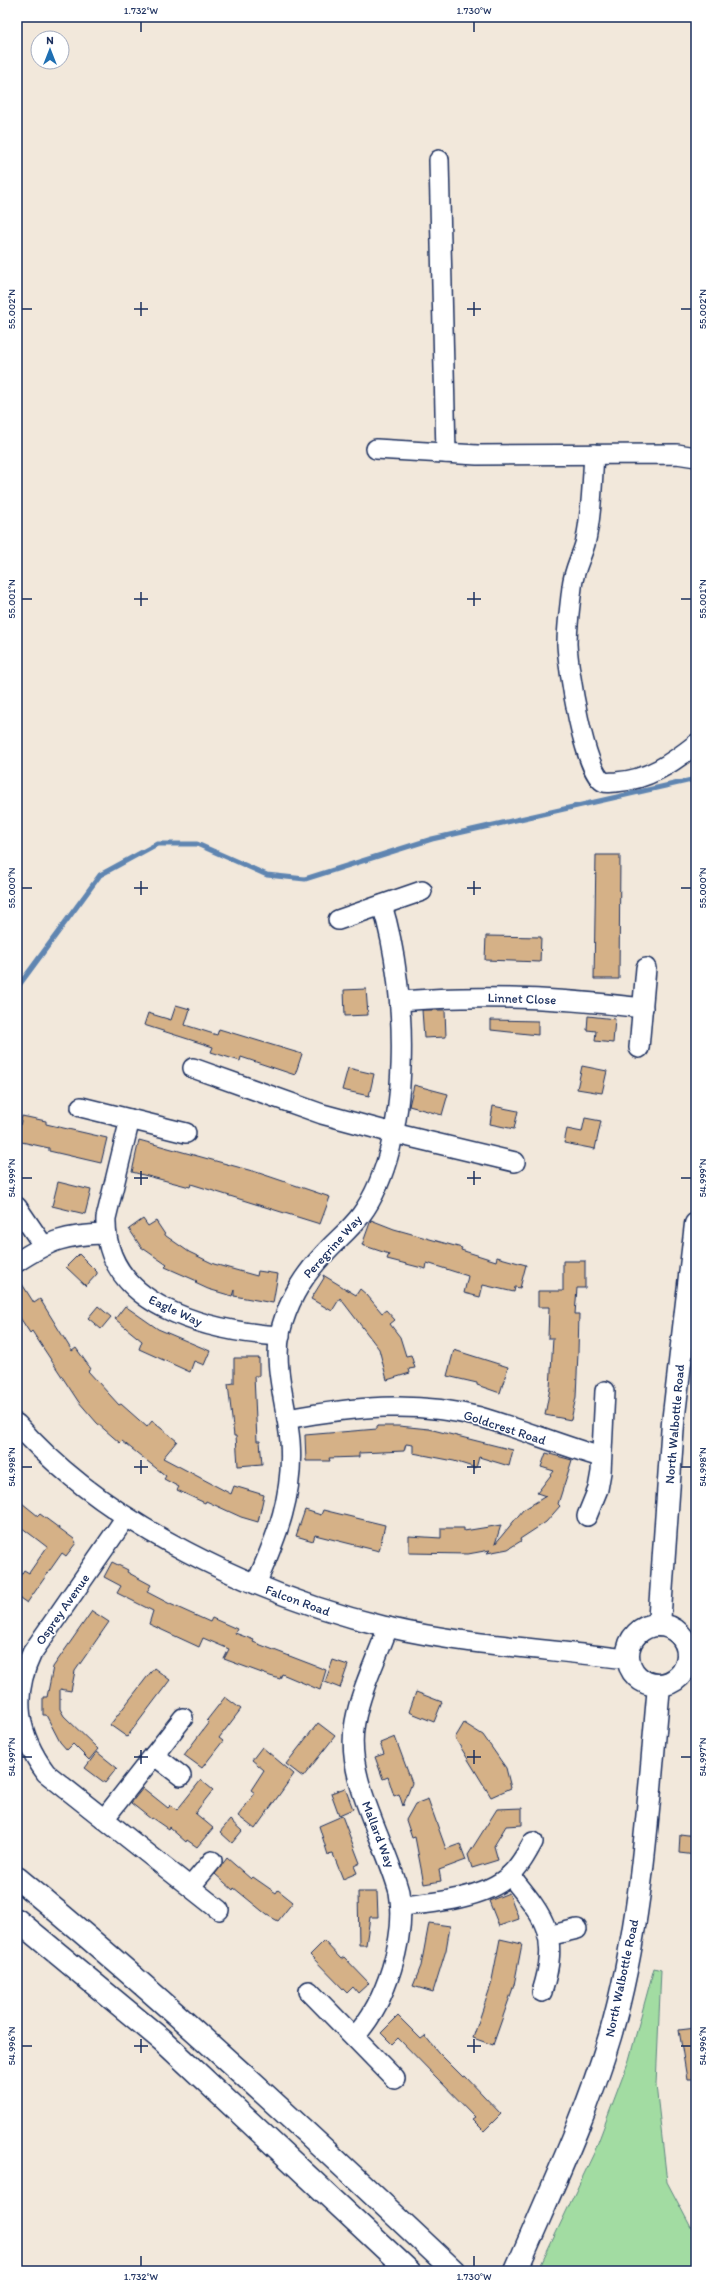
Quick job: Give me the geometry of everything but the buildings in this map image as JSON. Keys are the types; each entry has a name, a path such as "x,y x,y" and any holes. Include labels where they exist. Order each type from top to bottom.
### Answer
{"main road":[{"name":"North Walbottle Road","path":"659,1625 673,1423 696,1224"},
{"path":"659,1625 670,1627 680,1634 692,1655 687,1667 680,1676 670,1683 659,1686 648,1684 639,1679 632,1670 627,1659 632,1640 639,1632 648,1626 659,1625"},
{"name":"North Walbottle Road","path":"519,2263 572,2144 610,2036 628,1958 642,1869 659,1686"},
{"path":"17,1878 186,2023 320,2144 454,2271"},
{"path":"17,1920 162,2040 409,2271"}],"street":[{"path":"439,160 446,453"},
{"path":"677,454 696,447"},
{"path":"376,449 477,455 677,454 696,457"},
{"path":"594,454 591,513 584,545 572,585 567,644 576,708 589,759 596,777 604,783 622,781 640,778 669,765 696,744"},
{"path":"338,920 422,891"},
{"name":"Peregrine Way","path":"256,1584 281,1525 286,1506 291,1462 287,1419 280,1375 280,1336 284,1318 300,1284 323,1254 351,1227 373,1197 381,1177 393,1133 398,1094 400,1001 390,932 382,905"},
{"path":"639,1048 646,968"},
{"name":"Linnet Close","path":"400,1001 488,996 530,997 643,1008"},
{"path":"194,1068 288,1103 393,1133 514,1162"},
{"path":"81,1106 186,1133"},
{"path":"17,1262 42,1245 67,1237 105,1234 109,1200 130,1119"},
{"path":"17,1207 42,1245"},
{"name":"Eagle Way","path":"105,1234 113,1261 122,1275 132,1286 153,1301 182,1316 235,1332 280,1336"},
{"path":"587,1516 598,1489 604,1390"},
{"name":"Goldcrest Road","path":"287,1419 365,1407 424,1407 480,1417 560,1446 601,1457"},
{"name":"Falcon Road","path":"17,1424 81,1485 126,1517 199,1557 256,1584 308,1604 388,1627 435,1636 627,1659"},
{"name":"Osprey Avenue","path":"126,1517 40,1639 23,1671 18,1685 23,1727 36,1760 59,1786 191,1886 219,1910"},
{"name":"Mallard Way","path":"355,2036 368,2023 379,2002 398,1947 402,1906 395,1877 358,1777 353,1740 359,1705 388,1627"},
{"path":"104,1819 183,1718"},
{"path":"154,1755 181,1776"},
{"path":"402,1906 451,1900 494,1885 510,1875 533,1842"},
{"path":"191,1886 212,1861"},
{"path":"510,1875 533,1902 542,1916 548,1936 550,1959 542,1992"},
{"path":"548,1936 577,1929"},
{"path":"309,1991 355,2036 395,2079"}],"green space":[{"path":"654,1968 661,1970 656,2085 667,2182 696,2237 696,2271 538,2271 594,2153 629,2060"}],"waterway":[{"path":"17,988 100,875 157,844 197,844 267,875 305,879 432,839 696,779"}]}
